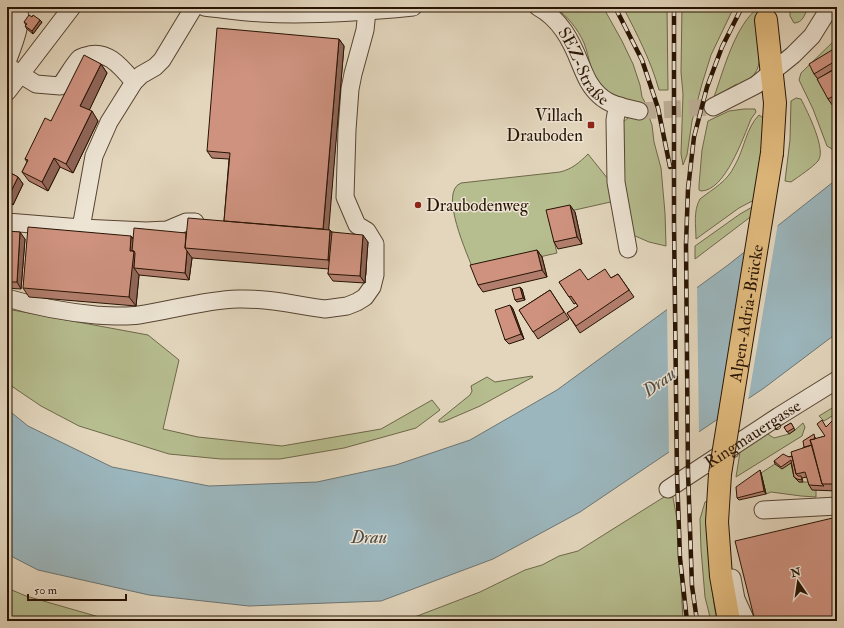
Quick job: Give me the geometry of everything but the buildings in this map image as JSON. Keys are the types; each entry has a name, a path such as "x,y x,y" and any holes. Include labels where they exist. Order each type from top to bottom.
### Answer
{"main road":[{"name":"Alpen-Adria-Brücke","path":"729,621 721,576 717,522 720,474 772,153 775,102 766,20"}],"street":[{"path":"7,62 19,22 20,11 18,7"},
{"path":"7,92 13,70 72,7"},
{"path":"81,228 94,156 109,122 134,82 140,75 155,67 162,60 194,7"},
{"path":"204,7 261,13 316,14 413,7"},
{"name":"SEZ-Straße","path":"538,7 553,18 563,28 592,88 603,98 620,106 639,111"},
{"path":"713,107 756,85 793,55 812,36 830,7"},
{"path":"7,298 40,307 67,312 111,316 137,315 203,303 238,299 256,299 325,309 352,304 364,297 372,287 375,275 375,244 367,231 356,225 345,197 350,89 365,30 367,11"},
{"path":"13,70 36,84 60,86 80,58 90,54 99,54 108,57 118,64 134,82"},
{"path":"620,106 615,120 616,182 628,249"},
{"path":"7,222 81,228 146,231 167,230 186,222 195,222"},
{"name":"Ringmauergasse","path":"668,489 837,380"},
{"path":"763,510 837,506"},
{"path":"717,522 725,541 736,599 746,621"}],"green space":[{"path":"555,7 603,7 633,64 640,85 642,97 647,106 661,168 666,246 649,242 633,235 625,205 623,122 633,114 628,100 610,93 600,86 594,75 584,43 579,33 564,14"},
{"path":"623,7 667,7 668,90 659,90 648,58"},
{"path":"682,7 734,7 711,55 692,121 687,155 683,165 681,154 683,94 681,72"},
{"path":"759,7 775,7 755,23 759,49 758,68 752,77 739,87 737,84 714,97 726,61 737,36 743,25"},
{"path":"790,7 808,7 802,20 794,23 790,16"},
{"path":"837,38 837,50 812,69 833,106 832,107 837,119 837,149 832,149 827,146 813,109 799,80 801,73"},
{"path":"796,98 801,99 815,130 820,148 820,156 816,163 791,182 785,181 790,140 791,101"},
{"path":"755,109 756,112 751,119 732,162 718,182 710,189 699,190 702,150 708,121 729,111"},
{"path":"759,115 765,119 764,144 756,199 739,208 696,239 696,208 700,199 720,184 732,171 751,126"},
{"path":"588,154 612,184 615,201 548,216 557,253 474,272 461,239 453,211 452,198 455,189 461,183 560,172 575,165"},
{"path":"754,206 753,215 695,259 695,246 740,214"},
{"path":"7,309 148,335 179,360 163,429 198,437 282,446 381,429 432,400 440,410 416,428 344,448 280,459 221,459 169,454 79,426 41,406 7,383"},
{"path":"487,377 495,382 533,377 480,406 443,422 439,422 439,420 470,395 472,391 471,386"},
{"path":"837,405 837,413 824,421 819,416"},
{"path":"803,423 805,427 802,436 736,477 741,446 766,433 774,438 789,434"},
{"path":"792,463 796,479 799,482 810,482 816,490 816,497 771,492 766,494 761,473 775,464"},
{"path":"672,492 678,525 683,621 398,621 412,618 480,592 525,570 542,565 559,556 578,551"},
{"path":"709,500 709,546 714,606 717,621 711,621 705,597 701,549 700,519 705,502"},
{"path":"7,588 26,596 113,621 7,621"}],"water":[{"name":"Drau","path":"837,179 837,333 764,388 580,512 493,559 381,601 249,606 149,595 38,570 7,554 7,409 28,426 112,467 209,486 317,482 396,465 470,440 557,390 728,265"}],"pier":[{"path":"778,223 748,401 719,421 748,247"},
{"path":"697,285 699,435 669,455 667,307"}],"tunnel":[{"path":"639,111 713,107"}],"railway":[{"path":"615,7 642,60 658,108 670,167"},
{"path":"674,7 674,222 677,474 680,558 687,621"},
{"path":"697,621 692,586 688,472 686,244 688,189 694,137 707,87 722,47 742,7"}],"place":[{"name":"Villach Drauboden","path":"591,125"},
{"name":"Draubodenweg","path":"418,205"}]}
